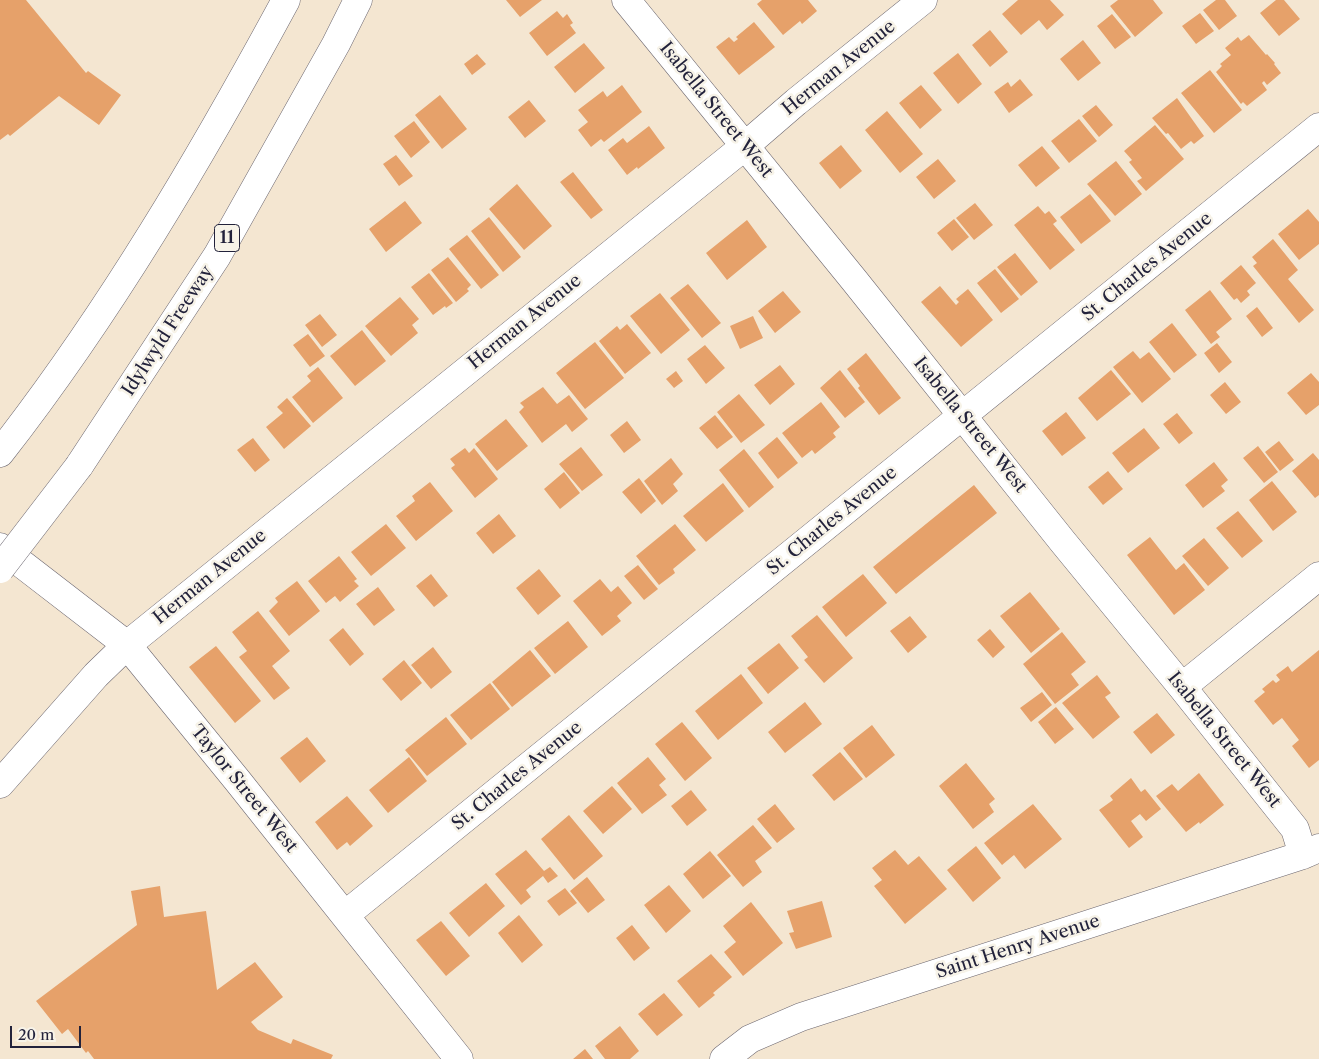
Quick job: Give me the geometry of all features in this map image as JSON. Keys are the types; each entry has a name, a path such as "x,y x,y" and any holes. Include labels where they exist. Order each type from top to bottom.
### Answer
{"main road":[{"path":"7,443 79,346 168,207 286,0"},
{"name":"Idylwyld Freeway","path":"0,569 79,466 217,256 336,44 358,0"},
{"name":"Isabella Street West","path":"626,0 1182,687 1311,851"},
{"name":"Herman Avenue","path":"0,784 96,675 127,645 745,146 922,0"},
{"name":"St. Charles Avenue","path":"345,915 1319,127"},
{"name":"Taylor Street West","path":"0,547 127,645 459,1059"},
{"path":"1182,687 1319,576"},
{"name":"Saint Henry Avenue","path":"724,1059 750,1039 801,1017 1311,851"}],"building":[{"path":"0,0 26,0 86,73 88,71 121,95 99,125 59,96 10,136 8,134 0,140"},
{"path":"506,0 542,0 520,17"},
{"path":"762,0 808,0 817,11 802,24 800,21 783,35 757,4"},
{"path":"1018,0 1050,0 1064,15 1047,30 1039,20 1021,35 1002,14"},
{"path":"1118,0 1153,0 1163,13 1135,37 1110,6"},
{"path":"1216,0 1225,0 1237,16 1219,30 1203,10"},
{"path":"1276,0 1284,0 1300,19 1279,36 1260,13"},
{"path":"557,11 563,18 567,14 573,23 570,25 576,33 547,56 529,33"},
{"path":"1200,13 1214,31 1196,44 1182,26"},
{"path":"1112,14 1131,37 1115,49 1097,26"},
{"path":"754,22 775,47 739,75 716,47 729,37 734,42 738,39 736,37"},
{"path":"990,30 1008,52 990,67 972,45"},
{"path":"1249,35 1275,63 1281,73 1267,85 1264,81 1262,83 1267,90 1247,106 1243,102 1241,104 1216,72 1222,66 1220,64 1231,55 1225,48 1238,37 1241,41"},
{"path":"1083,40 1101,63 1078,81 1060,59"},
{"path":"584,43 605,68 575,93 554,67"},
{"path":"958,53 982,84 958,104 933,73"},
{"path":"477,54 486,64 472,75 464,64"},
{"path":"1210,70 1242,110 1214,133 1181,93"},
{"path":"1020,79 1033,95 1009,113 994,92 1008,82 1011,87"},
{"path":"622,85 642,112 604,142 601,139 591,147 578,130 588,122 578,110 603,91 607,97"},
{"path":"921,85 942,110 920,129 899,103"},
{"path":"440,95 467,129 442,149 415,115"},
{"path":"1177,98 1204,136 1194,144 1191,141 1181,149 1152,118"},
{"path":"529,100 546,121 525,138 508,117"},
{"path":"1096,105 1113,125 1099,137 1082,116"},
{"path":"887,111 923,154 900,173 865,130"},
{"path":"1079,119 1097,141 1069,163 1051,141"},
{"path":"414,121 430,142 411,158 394,136"},
{"path":"1155,125 1184,159 1146,191 1137,181 1142,178 1129,162 1132,160 1124,151"},
{"path":"649,126 665,148 627,175 608,150 623,138 627,143"},
{"path":"841,145 862,171 840,189 819,163"},
{"path":"1042,146 1060,168 1036,187 1018,165"},
{"path":"396,155 413,176 399,186 383,164"},
{"path":"938,159 956,181 934,199 916,177"},
{"path":"1116,161 1142,194 1115,216 1087,184"},
{"path":"573,172 603,210 591,219 560,182"},
{"path":"517,184 552,226 524,250 489,209"},
{"path":"1090,194 1111,221 1081,244 1060,217"},
{"path":"405,201 422,223 386,252 369,229"},
{"path":"975,203 993,225 974,240 956,218"},
{"path":"1038,206 1045,214 1049,211 1057,221 1053,224 1075,250 1050,270 1014,225"},
{"path":"1308,209 1319,222 1319,244 1299,260 1278,234"},
{"path":"489,217 521,257 503,272 471,231"},
{"path":"954,219 969,237 952,251 937,233"},
{"path":"747,220 767,247 727,280 706,253"},
{"path":"467,235 499,275 481,289 449,249"},
{"path":"1273,239 1298,270 1288,279 1314,310 1299,323 1253,266 1257,263 1252,257"},
{"path":"1015,253 1038,282 1021,296 997,267"},
{"path":"448,257 471,285 467,289 469,291 456,302 431,270"},
{"path":"1241,265 1256,283 1247,291 1250,295 1241,303 1237,298 1234,300 1220,283"},
{"path":"995,269 1019,299 1001,313 977,283"},
{"path":"429,273 453,303 446,308 445,306 433,315 411,287"},
{"path":"688,284 721,323 702,338 670,298"},
{"path":"940,286 956,305 959,302 956,299 968,289 993,320 961,347 921,302"},
{"path":"1210,290 1232,319 1216,332 1220,337 1211,344 1185,310"},
{"path":"783,291 801,312 775,333 758,311"},
{"path":"660,293 690,330 661,354 630,316"},
{"path":"400,297 419,319 412,325 418,333 391,356 365,326"},
{"path":"1257,307 1273,328 1262,337 1246,316"},
{"path":"320,314 337,335 322,347 305,325"},
{"path":"753,316 763,338 740,349 730,326"},
{"path":"1172,323 1197,355 1174,373 1149,342"},
{"path":"627,324 651,353 625,374 599,341 617,326 620,330"},
{"path":"362,330 386,361 355,386 330,356"},
{"path":"308,334 325,356 310,367 293,345"},
{"path":"595,342 624,378 585,409 556,373"},
{"path":"1217,343 1232,362 1219,373 1204,353"},
{"path":"705,345 725,368 706,384 687,359"},
{"path":"1133,351 1140,359 1149,352 1171,379 1142,403 1113,367"},
{"path":"866,353 901,398 879,415 858,388 860,386 847,369"},
{"path":"780,365 795,384 770,405 754,385"},
{"path":"318,367 343,398 313,423 292,397 311,381 307,376"},
{"path":"840,370 865,402 845,418 820,388"},
{"path":"1111,370 1131,394 1097,421 1078,398"},
{"path":"676,371 683,381 674,388 666,379"},
{"path":"1311,373 1319,382 1319,405 1306,415 1287,393"},
{"path":"1225,382 1241,402 1226,414 1210,395"},
{"path":"543,387 557,404 569,395 588,419 572,432 566,424 542,443 519,412 524,407 520,403"},
{"path":"739,394 765,425 741,443 717,412"},
{"path":"287,398 311,426 284,449 266,427 283,413 277,407"},
{"path":"821,402 840,427 833,433 836,437 815,454 812,450 802,458 782,433"},
{"path":"1066,412 1086,438 1062,456 1042,431"},
{"path":"1177,413 1193,433 1179,444 1163,424"},
{"path":"715,415 733,437 717,449 699,428"},
{"path":"506,419 528,446 497,471 475,444"},
{"path":"627,421 641,440 624,453 610,435"},
{"path":"1144,428 1160,448 1128,473 1112,453"},
{"path":"777,437 798,463 778,479 758,453"},
{"path":"253,438 270,460 255,472 237,450"},
{"path":"1279,441 1294,460 1280,471 1265,452"},
{"path":"1258,446 1278,472 1264,483 1243,458"},
{"path":"581,447 603,475 582,491 559,464"},
{"path":"465,448 469,453 474,448 498,479 475,498 451,468 455,465 450,459"},
{"path":"744,449 774,487 749,508 719,470"},
{"path":"1313,453 1319,460 1319,495 1315,498 1292,471"},
{"path":"671,458 683,474 673,484 678,491 662,505 644,481"},
{"path":"1214,462 1228,480 1221,486 1225,491 1203,508 1185,485"},
{"path":"1108,471 1123,489 1103,505 1088,487"},
{"path":"564,472 580,493 560,509 544,489"},
{"path":"639,478 656,501 641,514 622,492"},
{"path":"1272,481 1297,512 1273,531 1249,500"},
{"path":"430,482 453,511 416,541 396,516 415,501 412,496"},
{"path":"723,483 744,511 706,542 683,516"},
{"path":"974,485 997,513 896,594 873,567"},
{"path":"1238,511 1263,541 1242,558 1216,528"},
{"path":"499,514 516,536 493,554 476,533"},
{"path":"386,524 406,548 371,576 351,552"},
{"path":"675,524 696,550 673,569 675,573 659,585 636,556"},
{"path":"1150,537 1176,570 1184,563 1205,590 1174,615 1127,555"},
{"path":"1204,538 1229,568 1208,586 1182,556"},
{"path":"339,556 357,579 354,581 359,586 340,602 335,596 326,603 308,581"},
{"path":"638,565 658,589 644,600 624,576"},
{"path":"539,569 561,596 538,615 516,588"},
{"path":"431,574 448,596 434,607 416,586"},
{"path":"863,574 887,603 846,637 822,607"},
{"path":"600,579 611,592 618,586 632,603 617,616 621,621 602,636 573,601"},
{"path":"297,581 320,611 289,636 269,611 278,602 275,598"},
{"path":"378,587 395,610 374,626 356,604"},
{"path":"1030,592 1060,629 1031,653 1000,616"},
{"path":"258,611 290,651 272,666 290,688 274,700 239,657 247,651 232,632"},
{"path":"817,615 853,658 824,683 804,660 808,657 791,636"},
{"path":"910,616 927,637 908,653 890,631"},
{"path":"568,621 588,647 555,674 534,648"},
{"path":"343,628 364,654 350,666 329,640"},
{"path":"990,629 1005,647 993,658 977,640"},
{"path":"1062,632 1086,662 1071,674 1079,685 1055,704 1023,664"},
{"path":"779,643 799,668 768,694 747,668"},
{"path":"216,646 261,701 235,723 189,667"},
{"path":"433,647 452,672 431,689 411,665"},
{"path":"530,650 551,676 512,707 492,682"},
{"path":"1319,650 1319,760 1309,768 1292,746 1299,740 1282,718 1273,725 1254,701 1265,692 1262,689 1273,680 1276,683 1280,680 1276,675 1288,666 1292,672"},
{"path":"404,660 422,683 401,701 382,679"},
{"path":"741,674 763,703 718,740 695,711"},
{"path":"1097,675 1111,693 1105,697 1120,717 1093,739 1062,703"},
{"path":"490,683 510,709 471,740 450,715"},
{"path":"1042,692 1052,705 1031,722 1020,708"},
{"path":"805,702 822,724 785,753 768,732"},
{"path":"1056,707 1074,729 1055,744 1038,722"},
{"path":"1157,713 1175,735 1151,754 1133,732"},
{"path":"446,717 467,744 427,776 405,750"},
{"path":"682,722 712,758 685,781 655,744"},
{"path":"872,725 895,755 866,778 843,748"},
{"path":"307,737 326,761 300,783 280,758"},
{"path":"840,752 863,779 834,801 812,775"},
{"path":"409,757 427,781 388,813 369,790"},
{"path":"648,757 666,779 659,785 667,795 642,814 617,783"},
{"path":"966,763 995,799 989,804 994,812 973,829 939,786"},
{"path":"1199,773 1224,805 1200,824 1199,822 1186,832 1156,796 1172,784 1178,791"},
{"path":"1131,778 1141,792 1145,789 1161,809 1146,821 1140,814 1131,821 1143,837 1129,848 1099,810 1113,800 1110,796"},
{"path":"612,786 632,809 603,834 583,811"},
{"path":"691,790 707,810 687,826 671,806"},
{"path":"347,796 373,826 350,846 347,842 337,850 315,822"},
{"path":"775,804 795,829 777,843 757,819"},
{"path":"1033,804 1062,839 1025,869 1014,855 1002,865 984,843"},
{"path":"569,815 603,856 574,880 541,839"},
{"path":"753,825 772,848 755,861 762,872 743,887 717,855"},
{"path":"976,846 1001,878 973,902 947,870"},
{"path":"526,850 544,871 550,867 558,876 548,883 543,876 526,890 531,897 521,905 495,874"},
{"path":"895,850 908,865 919,856 947,889 905,924 874,886 882,880 872,868"},
{"path":"710,851 731,876 703,899 683,874"},
{"path":"587,877 605,900 588,913 570,891"},
{"path":"486,883 505,906 469,937 449,913"},
{"path":"669,885 691,911 666,933 644,905"},
{"path":"160,886 164,917 206,911 217,990 255,962 283,997 251,1022 258,1030 291,1044 293,1039 333,1055 331,1059 94,1059 88,1051 86,1053 68,1029 62,1034 36,1001 137,925 131,891"},
{"path":"565,888 577,903 559,916 547,901"},
{"path":"822,901 832,937 796,949 789,933 794,932 787,911"},
{"path":"751,902 783,943 743,976 724,952 736,942 723,926"},
{"path":"519,915 543,945 522,963 498,933"},
{"path":"441,921 470,956 446,976 416,940"},
{"path":"632,925 650,948 634,961 616,938"},
{"path":"711,954 732,977 699,1008 677,981"},
{"path":"664,993 683,1015 657,1036 638,1014"},
{"path":"620,1026 639,1051 630,1059 605,1059 595,1046"},
{"path":"585,1049 593,1059 573,1059"}]}
